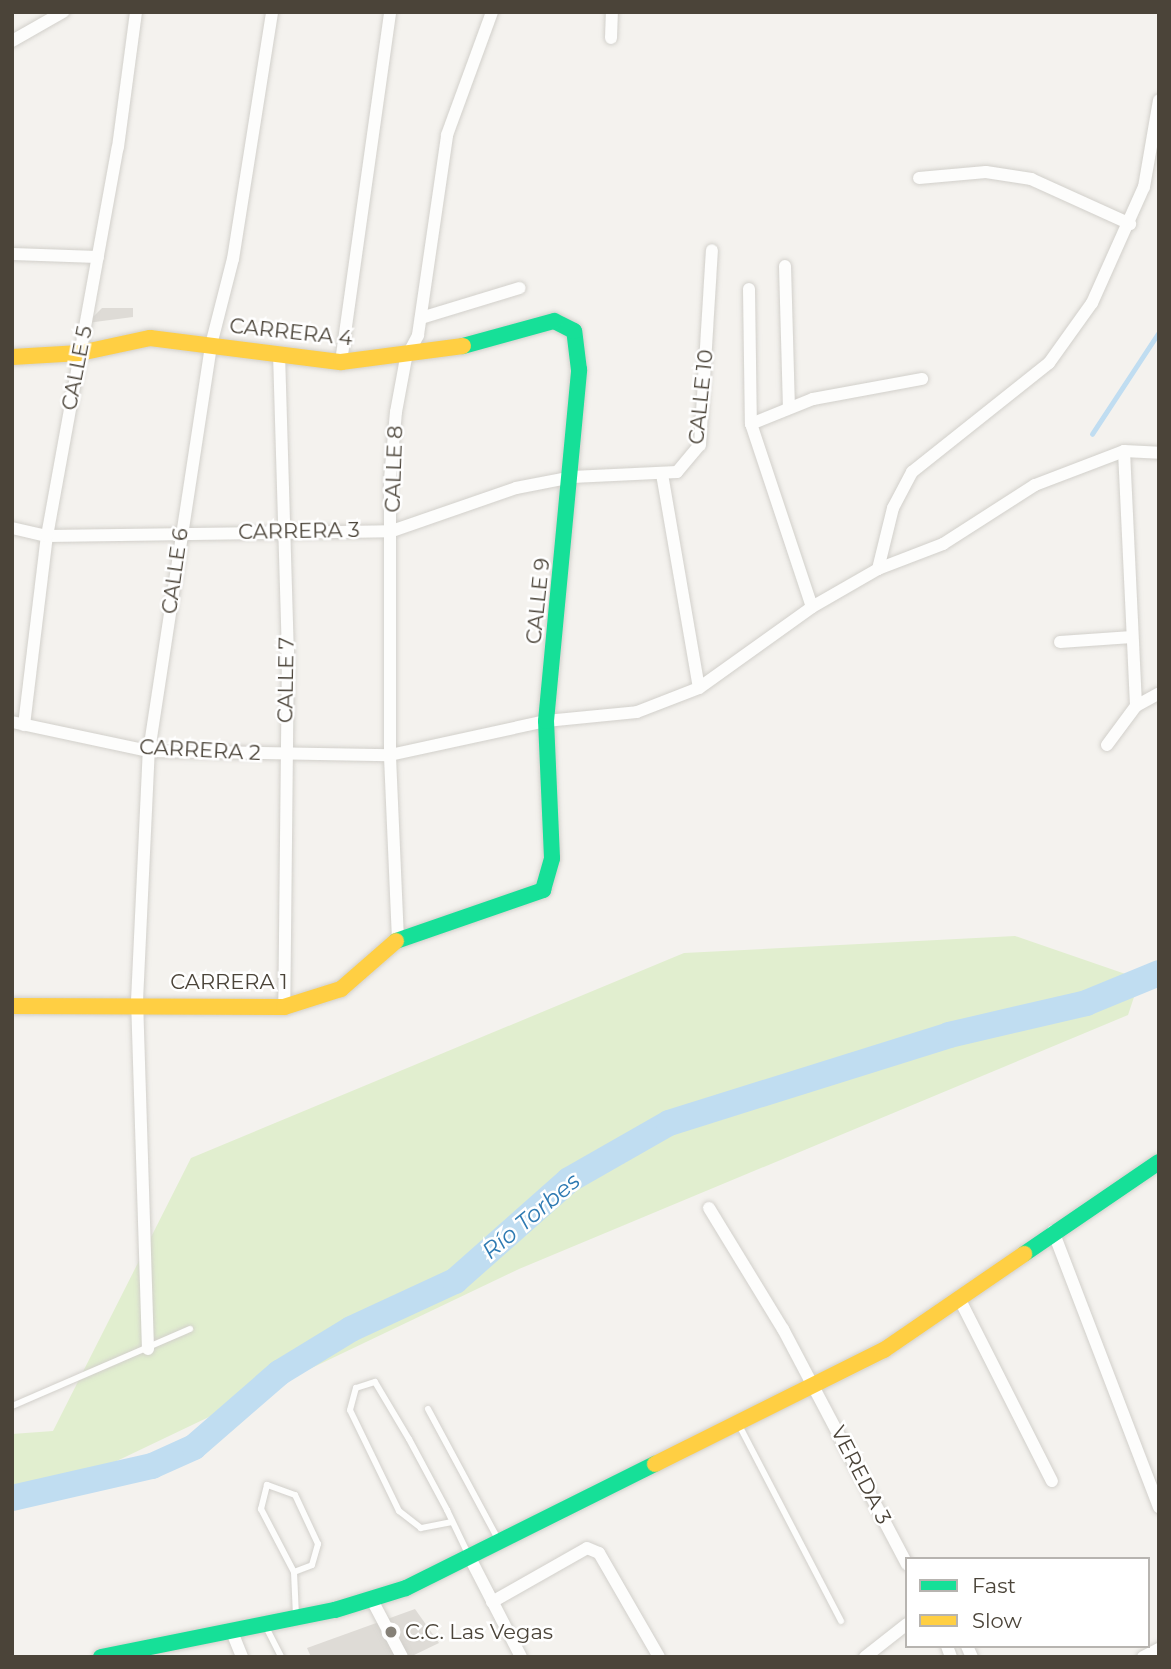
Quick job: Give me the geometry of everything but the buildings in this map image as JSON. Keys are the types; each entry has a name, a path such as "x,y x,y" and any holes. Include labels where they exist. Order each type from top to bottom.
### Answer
{"street":[{"path":"12,41 62,12"},
{"name":"CALLE 5","path":"18,724 47,536 98,257 136,12"},
{"name":"CALLE 6","path":"148,1349 137,1001 149,751 180,534 211,345 233,259 272,12"},
{"path":"341,362 390,12"},
{"name":"CALLE 8","path":"398,940 390,755 390,479 406,358 421,318 447,135 492,12"},
{"path":"611,38 612,12"},
{"path":"878,569 893,508 912,472 1049,363 1103,285 1144,187 1159,100"},
{"path":"919,178 985,172 1031,179 1130,224"},
{"name":"CALLE 10","path":"662,474 691,461 700,445 712,250"},
{"path":"12,254 98,257"},
{"path":"785,266 789,408"},
{"path":"421,318 520,288"},
{"path":"750,289 751,424 811,607"},
{"name":"CARRERA 4","path":"12,357 80,353 150,338 341,362 406,358 562,322"},
{"name":"CALLE 9","path":"543,890 552,858 546,721 572,477 579,370 574,331 562,322"},
{"name":"CALLE 7","path":"279,353 286,529 284,1007"},
{"path":"751,424 789,408 922,379"},
{"path":"1136,706 1124,451 1159,453"},
{"name":"CARRERA 2","path":"18,724 149,751 390,755 546,721 638,712 699,688 811,607 878,569 943,544 1035,485 1124,451"},
{"path":"662,474 699,688"},
{"name":"CARRERA 3","path":"12,528 47,536 286,529 392,531 516,488 572,477 662,474"},
{"path":"1060,642 1132,637"},
{"path":"1107,745 1136,706 1159,693"},
{"name":"CARRERA 1","path":"12,1006 137,1001 284,1007 341,989 398,940 543,890"},
{"path":"101,1657 232,1632 372,1600 470,1558 815,1387 960,1300 1053,1231 1159,1162"},
{"name":"VEREDA 3","path":"709,1208 815,1387 905,1560"},
{"path":"1053,1231 1159,1507"},
{"path":"960,1300 1052,1481"},
{"path":"492,1602 587,1548 599,1553 659,1657"},
{"path":"470,1558 521,1657"},
{"path":"372,1600 402,1657"},
{"path":"865,1657 905,1626"},
{"path":"232,1632 242,1657"},
{"path":"1143,1657 1159,1649"}],"lane":[{"path":"12,1406 190,1329"},
{"path":"452,1522 421,1528 399,1511 350,1410 356,1388 375,1382 452,1522 470,1558"},
{"path":"428,1409 500,1543"},
{"path":"739,1425 841,1622"},
{"path":"294,1572 320,1557 318,1544 295,1496 267,1485 261,1509 294,1572 296,1616"},
{"path":"265,1623 281,1657"}],"green space":[{"path":"1015,936 1140,979 1128,1015 519,1269 12,1511 12,1434 53,1431 191,1158 684,953"}],"waterway":[{"path":"1092,434 1159,332"},
{"name":"Río Torbes","path":"12,1498 152,1466 194,1447 279,1373 351,1329 455,1281 569,1180 669,1123 949,1035 1086,1003 1159,973"}],"traffic: fast":[{"path":"396,941 543,890 552,858 546,721 579,370 574,331 554,321 463,346"},
{"path":"1024,1254 1159,1162"},
{"path":"101,1657 335,1610 406,1588 655,1464"}],"traffic: slow":[{"path":"12,357 80,353 150,338 341,362 463,346"},
{"path":"12,1006 284,1007 341,989 396,941"},
{"path":"655,1464 884,1350 1024,1254"}],"place":[{"name":"C.C. Las Vegas","path":"391,1632"}]}
